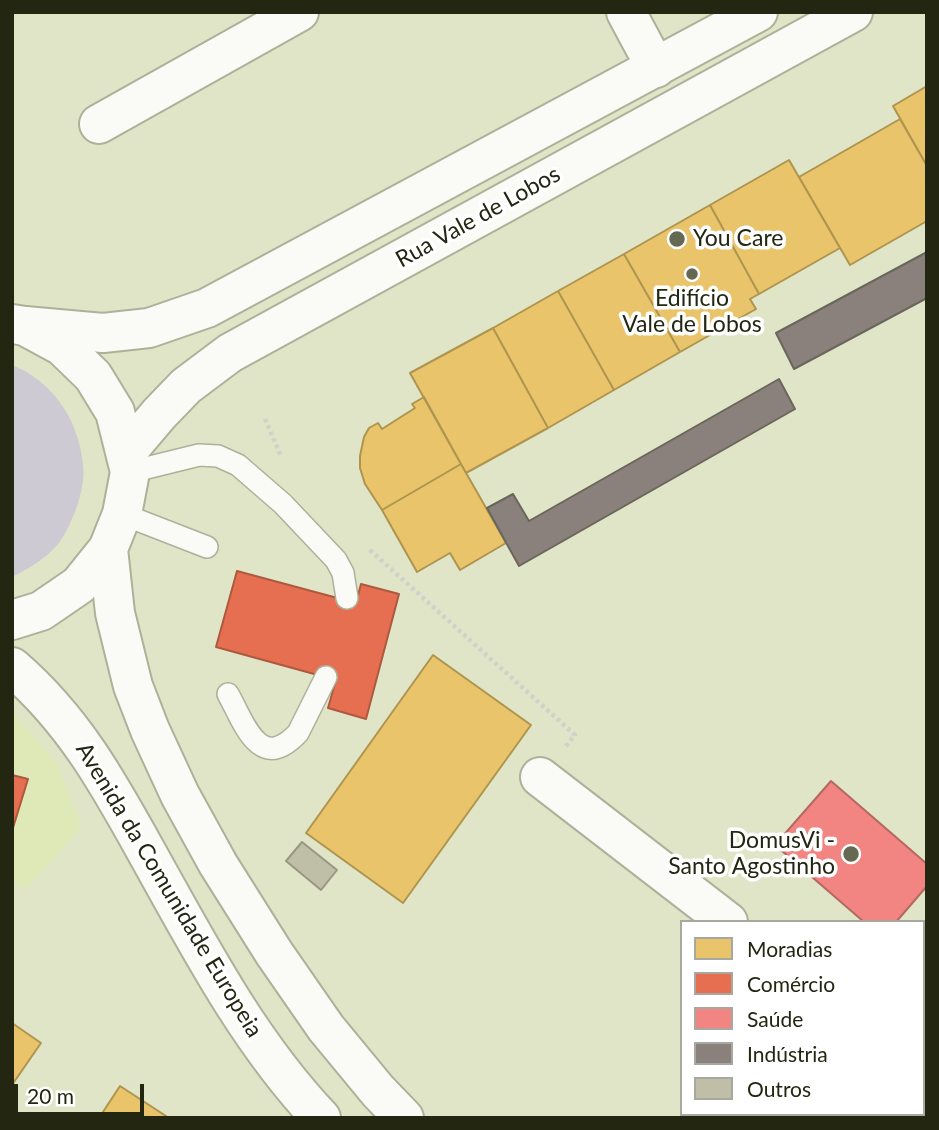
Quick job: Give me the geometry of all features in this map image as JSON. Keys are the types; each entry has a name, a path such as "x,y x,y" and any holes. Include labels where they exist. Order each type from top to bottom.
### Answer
{"main road":[{"path":"99,124 299,12"},
{"path":"626,12 656,68"},
{"name":"Rua Vale de Lobos","path":"18,325 103,333 149,328 206,308 758,12"},
{"name":"Rua Vale de Lobos","path":"128,462 159,414 186,386 230,353 853,12"},
{"path":"12,620 41,611 79,585 108,549 122,514 128,462 115,412 93,376 62,346 18,325"},
{"path":"108,549 115,614 134,685 150,730 180,794 218,864 274,953 326,1028 377,1091 404,1118"},
{"name":"Avenida da Comunidade Europeia","path":"12,667 29,681 66,721 94,761 221,984 267,1052 321,1118"},
{"path":"540,777 725,920"}],"lane":[{"path":"128,462 199,455 218,456 238,465 283,504 337,560 343,573 347,598"},
{"path":"122,514 207,547"},
{"path":"228,694 253,738 271,749 277,748 298,733 326,677"}],"path":[{"path":"377,556 575,735 540,777"}],"shaded area":[{"path":"12,365 40,382 62,405 81,449 83,483 71,521 58,544 47,555 12,577"},
{"path":"12,711 56,762 82,827 27,888 12,882"}],"building: Moradias":[{"path":"927,86 927,166 893,106"},
{"path":"900,119 927,166 927,221 850,265 799,177"},
{"path":"789,160 840,248 759,294 710,205"},
{"name":"Edifício Vale de Lobos","path":"710,205 759,294 750,299 756,309 680,352 624,254"},
{"path":"624,254 680,352 614,390 558,291"},
{"path":"558,291 614,390 548,428 493,328"},
{"path":"493,328 548,428 466,473 410,373"},
{"path":"424,397 461,464 382,510 365,484 360,468 364,437 369,428 378,423 382,429 415,408 412,404"},
{"path":"461,464 506,543 460,570 450,553 417,572 382,510"},
{"path":"433,655 531,725 403,903 306,833"},
{"path":"12,1023 41,1043 12,1085"},
{"path":"120,1086 169,1118 99,1118"}],"building: Comércio":[{"path":"237,571 356,603 361,584 399,594 366,719 328,708 336,680 216,647"},
{"path":"12,775 28,779 12,831"}],"building: Saúde":[{"name":"DomusVi - Santo Agostinho","path":"831,781 927,864 927,886 898,920 862,920 775,845"}],"building: Indústria":[{"path":"927,252 927,298 794,369 776,333"},
{"path":"779,379 795,409 519,566 487,508 513,494 529,521"}],"building: Outros":[{"path":"302,842 337,870 321,890 286,861"},
{"path":"738,1116 741,1118 707,1118"},
{"path":"776,1116 778,1118 755,1118"}],"place":[{"name":"You Care","path":"677,239"},
{"name":"Edifício Vale de Lobos","path":"692,274"},
{"name":"DomusVi - Santo Agostinho","path":"851,854"}]}
